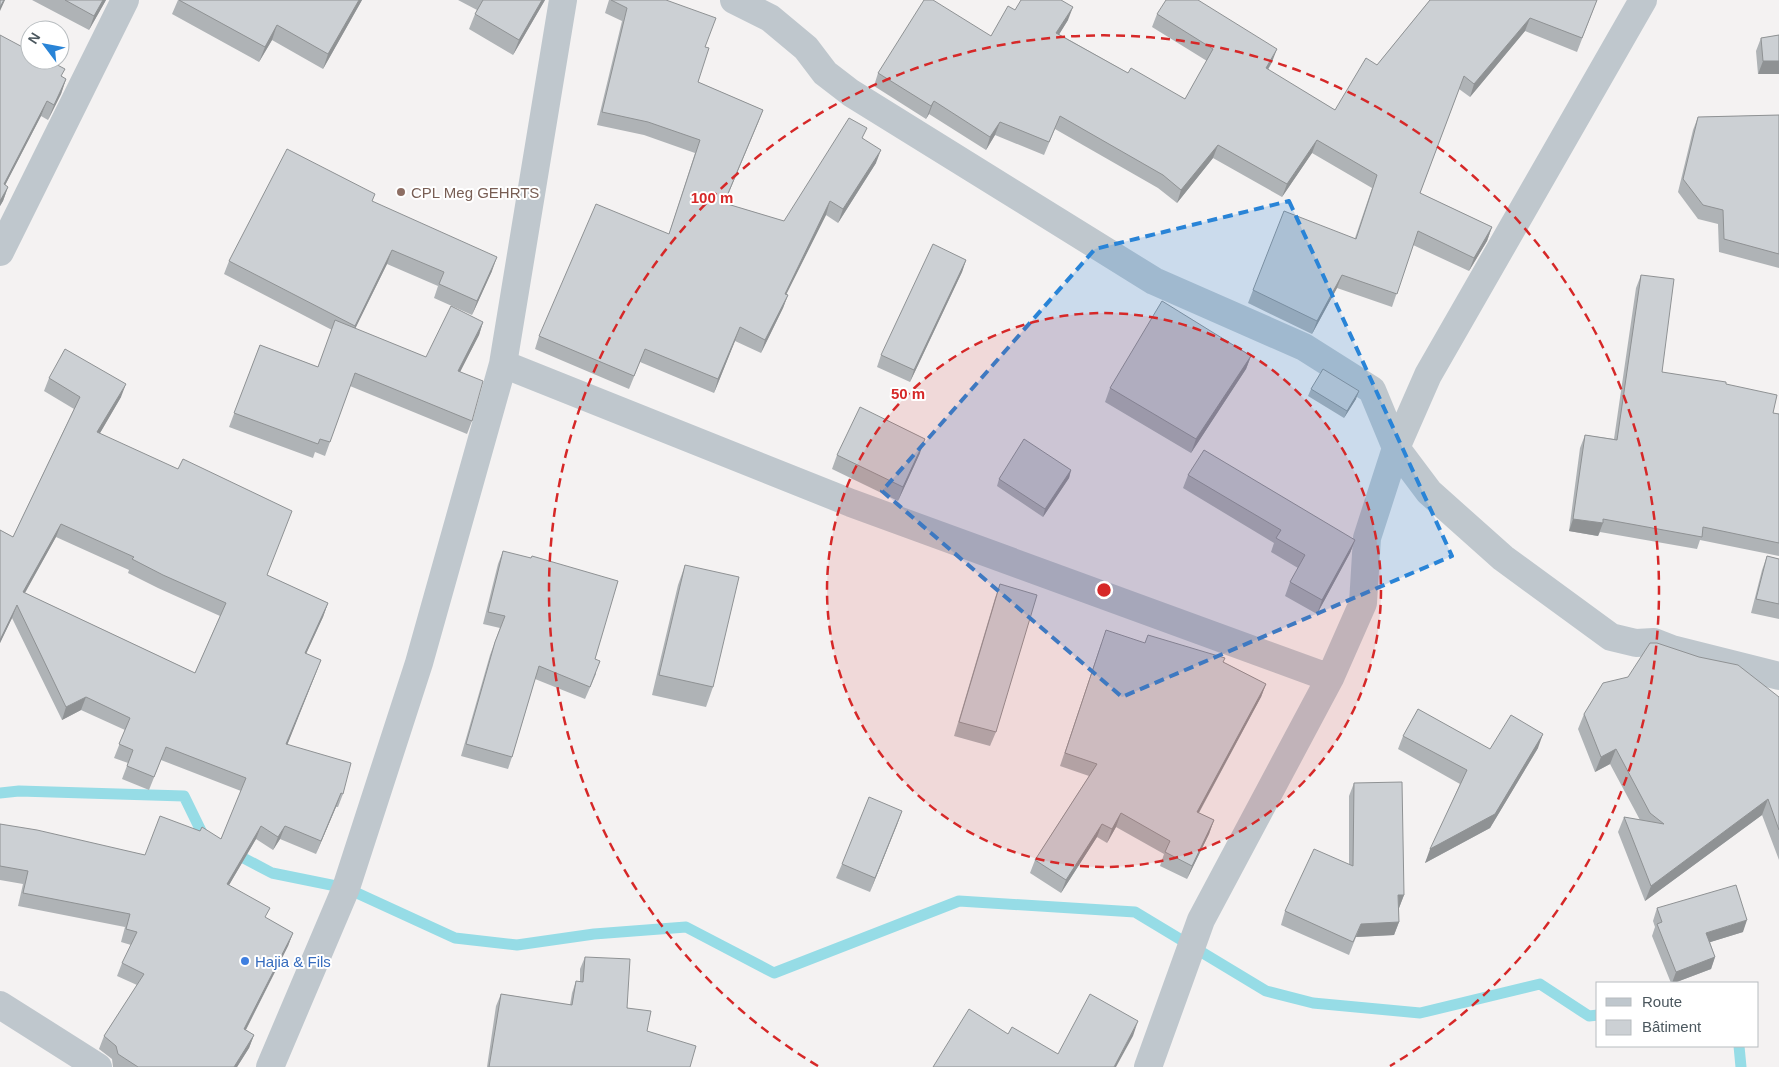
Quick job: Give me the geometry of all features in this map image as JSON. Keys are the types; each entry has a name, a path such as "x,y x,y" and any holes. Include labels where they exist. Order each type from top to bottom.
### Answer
{"street":[{"path":"0,252 125,0"},
{"path":"270,1067 346,888 419,663 503,364 563,0"},
{"path":"734,0 770,18 806,48 825,73 851,93 1154,281 1304,347 1372,390 1396,448 1429,492 1495,551 1611,637 1636,643 1654,642 1672,649 1779,676"},
{"path":"1148,1067 1201,920 1330,678 1363,603 1367,538 1396,448 1428,375 1642,0"},
{"path":"503,364 851,503 1330,678"},
{"path":"0,1006 98,1067"}],"highlighted area":[{"path":"1289,201 1452,556 1122,697 882,491 1095,249"}],"building":[{"path":"65,0 103,0 94,16"},
{"path":"179,0 359,0 328,54 277,25 265,47"},
{"path":"483,0 542,0 519,40 475,14"},
{"path":"611,0 666,0 716,18 705,47 709,48 698,82 763,110 724,203 784,221 849,118 867,128 862,138 881,150 843,209 830,201 785,294 788,295 765,340 740,327 718,379 645,349 634,376 539,336 596,204 669,234 700,140 648,122 602,112 627,8"},
{"path":"924,0 933,0 991,36 1008,6 1015,10 1021,0 1061,0 1073,7 1056,33 1128,73 1131,68 1185,99 1213,49 1157,14 1166,0 1198,0 1277,49 1266,68 1335,110 1366,58 1377,65 1430,0 1597,0 1582,38 1530,18 1474,84 1464,76 1420,193 1492,227 1474,258 1418,231 1397,294 1342,275 1317,321 1253,290 1284,211 1356,239 1377,175 1317,140 1287,184 1218,145 1181,190 1163,175 1060,116 1049,142 1000,122 990,137 934,101 931,106 878,73"},
{"path":"0,35 20,46 20,70 64,70 61,76 66,79 54,105 47,101 4,184 8,187 0,201"},
{"path":"1779,35 1779,61 1763,61 1761,38"},
{"path":"1779,115 1779,254 1724,239 1723,210 1703,205 1683,179 1698,117"},
{"path":"287,149 375,194 372,201 497,257 477,301 439,284 444,272 392,250 355,326 229,261"},
{"path":"933,244 966,260 914,370 881,355"},
{"path":"1641,275 1674,279 1662,372 1726,382 1726,384 1777,395 1773,413 1779,414 1779,543 1703,527 1702,537 1603,519 1603,523 1573,519 1585,435 1617,440"},
{"path":"1162,301 1251,356 1196,439 1110,388"},
{"path":"451,306 483,322 458,371 483,381 472,421 355,373 330,442 320,439 318,444 234,413 260,345 318,367 335,320 426,357"},
{"path":"65,349 126,384 97,432 178,469 183,459 292,511 267,575 328,603 305,653 321,660 286,744 351,763 343,794 341,793 321,841 285,826 278,837 261,826 227,884 270,908 265,917 293,933 244,1029 254,1035 234,1067 138,1067 118,1054 116,1046 104,1036 144,974 122,963 137,932 126,929 130,914 23,893 28,871 0,866 0,824 37,830 145,855 160,816 200,831 202,827 221,839 246,778 166,747 154,777 127,766 133,750 119,744 130,718 86,697 66,707 17,605 0,640 0,530 13,537 80,397 49,378","holes":["61,524 134,557 132,559 163,575 226,603 195,673 23,592"]},
{"path":"1323,369 1359,391 1347,411 1311,389"},
{"path":"860,407 925,439 903,487 837,455"},
{"path":"1024,439 1071,470 1045,509 999,479"},
{"path":"1204,450 1355,540 1322,600 1290,582 1305,555 1276,538 1281,530 1188,475"},
{"path":"503,551 531,558 532,556 618,581 595,659 600,661 590,687 539,666 512,757 466,744 495,642 505,616 488,612"},
{"path":"1767,556 1779,559 1779,604 1756,599"},
{"path":"685,565 739,577 713,687 659,675"},
{"path":"1000,584 1037,595 996,732 959,722"},
{"path":"1106,630 1145,643 1148,635 1225,658 1223,662 1266,684 1197,812 1214,820 1192,866 1165,852 1170,841 1121,813 1112,829 1102,824 1066,880 1035,860 1097,764 1065,753"},
{"path":"1650,643 1657,643 1699,657 1738,665 1779,697 1779,830 1768,799 1651,886 1624,817 1664,824 1650,813 1616,749 1601,757 1584,714 1603,683 1628,677"},
{"path":"1418,709 1490,749 1511,715 1543,734 1495,814 1430,849 1467,770 1403,736"},
{"path":"1402,782 1404,895 1398,895 1399,922 1361,924 1353,942 1285,911 1314,849 1353,866 1354,783"},
{"path":"869,797 902,811 875,878 842,864"},
{"path":"1736,885 1747,920 1706,933 1715,957 1676,972 1657,924 1662,922 1657,908"},
{"path":"585,957 630,959 627,1008 651,1011 647,1031 696,1046 690,1067 489,1067 501,994 572,1005 576,981 583,982"},
{"path":"1090,994 1138,1021 1114,1067 933,1067 969,1009 1008,1034 1012,1027 1058,1054"}],"waterway":[{"path":"0,793 19,791 184,796 204,837 211,841"},
{"path":"232,852 272,873 346,888 455,938 517,945 594,934 686,927 774,973 959,901 1135,912 1266,991 1313,1003 1420,1013 1540,984 1589,1016 1596,1015"},
{"path":"1739,1047 1741,1067"}],"place":[{"name":"CPL Meg GEHRTS","path":"401,192"},
{"name":"Hajia & Fils","path":"245,961"}]}
